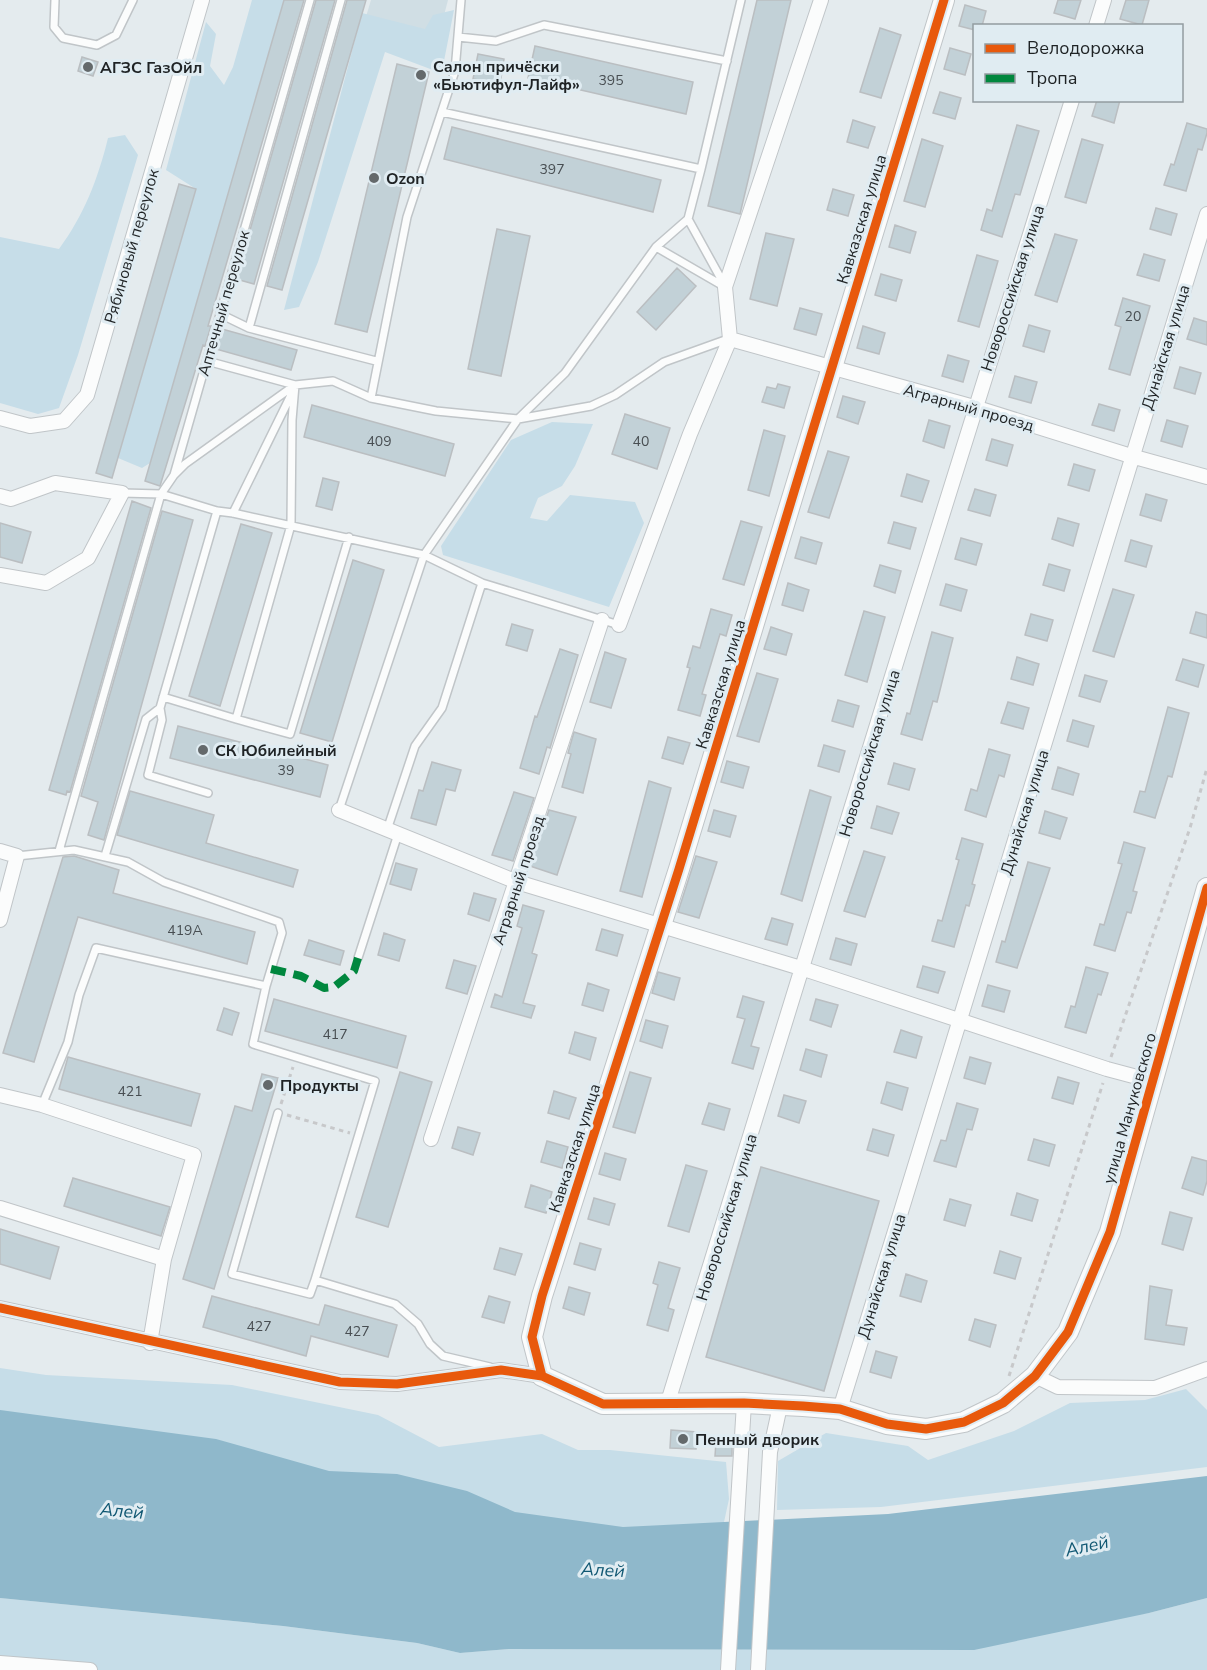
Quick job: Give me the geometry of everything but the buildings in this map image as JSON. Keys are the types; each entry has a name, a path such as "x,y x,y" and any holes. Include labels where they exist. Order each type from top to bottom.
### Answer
{"street":[{"name":"Рябиновый переулок","path":"0,418 30,426 64,421 87,395 202,0"},
{"path":"619,625 690,434 730,339 725,287 821,0"},
{"name":"Кавказская улица","path":"542,1376 532,1337 542,1296 660,926 944,0"},
{"path":"1097,24 1104,0"},
{"name":"Новороссийская улица","path":"667,1405 804,969 974,406 1071,102"},
{"name":"Дунайская улица","path":"840,1409 961,1022 1131,456 1207,214"},
{"name":"Аграрный проезд","path":"730,339 974,406 1131,456 1207,477"},
{"path":"0,496 11,499 55,483 122,493 88,558 46,583 0,575"},
{"name":"Аграрный проезд","path":"431,1139 602,620"},
{"path":"339,810 517,882 804,969 1107,1069 1152,1081"},
{"path":"0,851 17,856 0,920"},
{"name":"улица Мануковского","path":"542,1376 603,1404 744,1403 840,1409 887,1424 926,1430 964,1422 1003,1403 1035,1376 1068,1332 1110,1232 1207,888"},
{"path":"0,1095 42,1105 194,1155 164,1259 154,1303 155,1321 150,1343"},
{"path":"0,1208 164,1259"},
{"path":"0,1308 150,1343 340,1382 397,1384 501,1370 542,1376"},
{"path":"1035,1376 1058,1387 1155,1388 1207,1369"},
{"path":"728,1670 744,1403"},
{"path":"758,1670 770,1452 780,1406"},
{"path":"0,1663 90,1670"}],"lane":[{"path":"55,0 54,27 63,38 97,45 116,35 133,0"},
{"name":"Аптечный переулок","path":"59,851 161,494 174,475 310,0"},
{"path":"249,328 341,0"},
{"path":"371,398 376,361 407,217 455,70 461,0"},
{"path":"339,810 423,555 518,419 565,373 656,247 688,219 741,0"},
{"path":"458,37 496,41 544,25 727,61"},
{"path":"442,112 701,170"},
{"path":"688,219 725,287"},
{"path":"656,247 725,287"},
{"path":"220,315 249,328 376,361"},
{"path":"207,361 295,385 333,381 371,398 436,411 518,419 591,406 615,395 664,362 730,339"},
{"path":"174,475 185,464 295,385"},
{"path":"233,513 295,385"},
{"path":"236,719 291,525 291,420 295,385"},
{"path":"122,493 161,494 216,511 349,537 423,555 482,583 619,625"},
{"path":"208,793 148,775 162,720 160,708 216,511"},
{"path":"163,697 290,734 349,537"},
{"path":"358,958 415,746 442,708 482,583"},
{"path":"105,856 146,718 160,708"},
{"path":"17,856 74,850 105,856 128,862 164,882 279,922 282,933 266,986 253,1044 375,1081 310,1294 232,1274 278,1113"},
{"path":"42,1105 68,1042 79,995 96,948 266,986"},
{"path":"315,1280 395,1304 418,1324 430,1344 443,1356 501,1370"}],"path":[{"path":"296,1057 278,1113 358,1136"}],"shaded area":[{"path":"252,0 284,0 150,463 142,468 118,458 196,189 166,170 206,22 216,34 210,66 224,85 233,67"},
{"path":"371,0 448,0 435,50 362,30"},
{"path":"454,10 443,66 433,70 385,52 318,262 299,307 284,310 362,13 425,29 433,15"},
{"path":"125,135 138,155 78,355 59,408 38,414 0,403 0,237 59,249 76,223 89,196 108,138"},
{"path":"552,422 593,424 575,466 562,486 538,498 530,518 547,521 570,495 635,502 644,523 609,607 443,555 441,546 511,440"},
{"path":"0,1368 46,1375 232,1385 378,1415 439,1447 542,1434 578,1450 610,1450 726,1462 729,1499 721,1536 589,1533 0,1423"},
{"path":"1186,1389 1207,1410 1207,1467 881,1507 777,1510 778,1461 826,1433 908,1446 928,1460 1014,1431 1070,1403 1145,1400"},
{"path":"0,1598 283,1626 417,1643 460,1653 509,1649 801,1648 1149,1613 1207,1598 1207,1670 0,1670"}],"water":[{"name":"Алей","path":"0,1410 216,1439 329,1471 397,1474 467,1491 515,1512 623,1527 888,1514 1207,1476 1207,1598 1149,1613 974,1650 509,1649 460,1653 417,1643 283,1626 0,1598"}],"marked path":[{"path":"271,969 301,976 324,988 334,987 354,971 358,958"}],"cycle path":[{"path":"542,1376 532,1337 542,1296 679,869 944,0"},
{"path":"0,1308 340,1382 397,1384 501,1370 542,1376 603,1404 744,1403 803,1406 840,1409 887,1424 926,1429 964,1422 1003,1403 1035,1376 1068,1332 1110,1232 1207,888"}],"place":[{"name":"АГЗС ГазОйл","path":"88,67"},
{"name":"Салон причёски «Бьютифул-Лайф»","path":"421,75"},
{"name":"Ozon","path":"374,178"},
{"name":"СК Юбилейный","path":"203,750"},
{"name":"Продукты","path":"268,1085"},
{"name":"Пенный дворик","path":"683,1439"}]}
